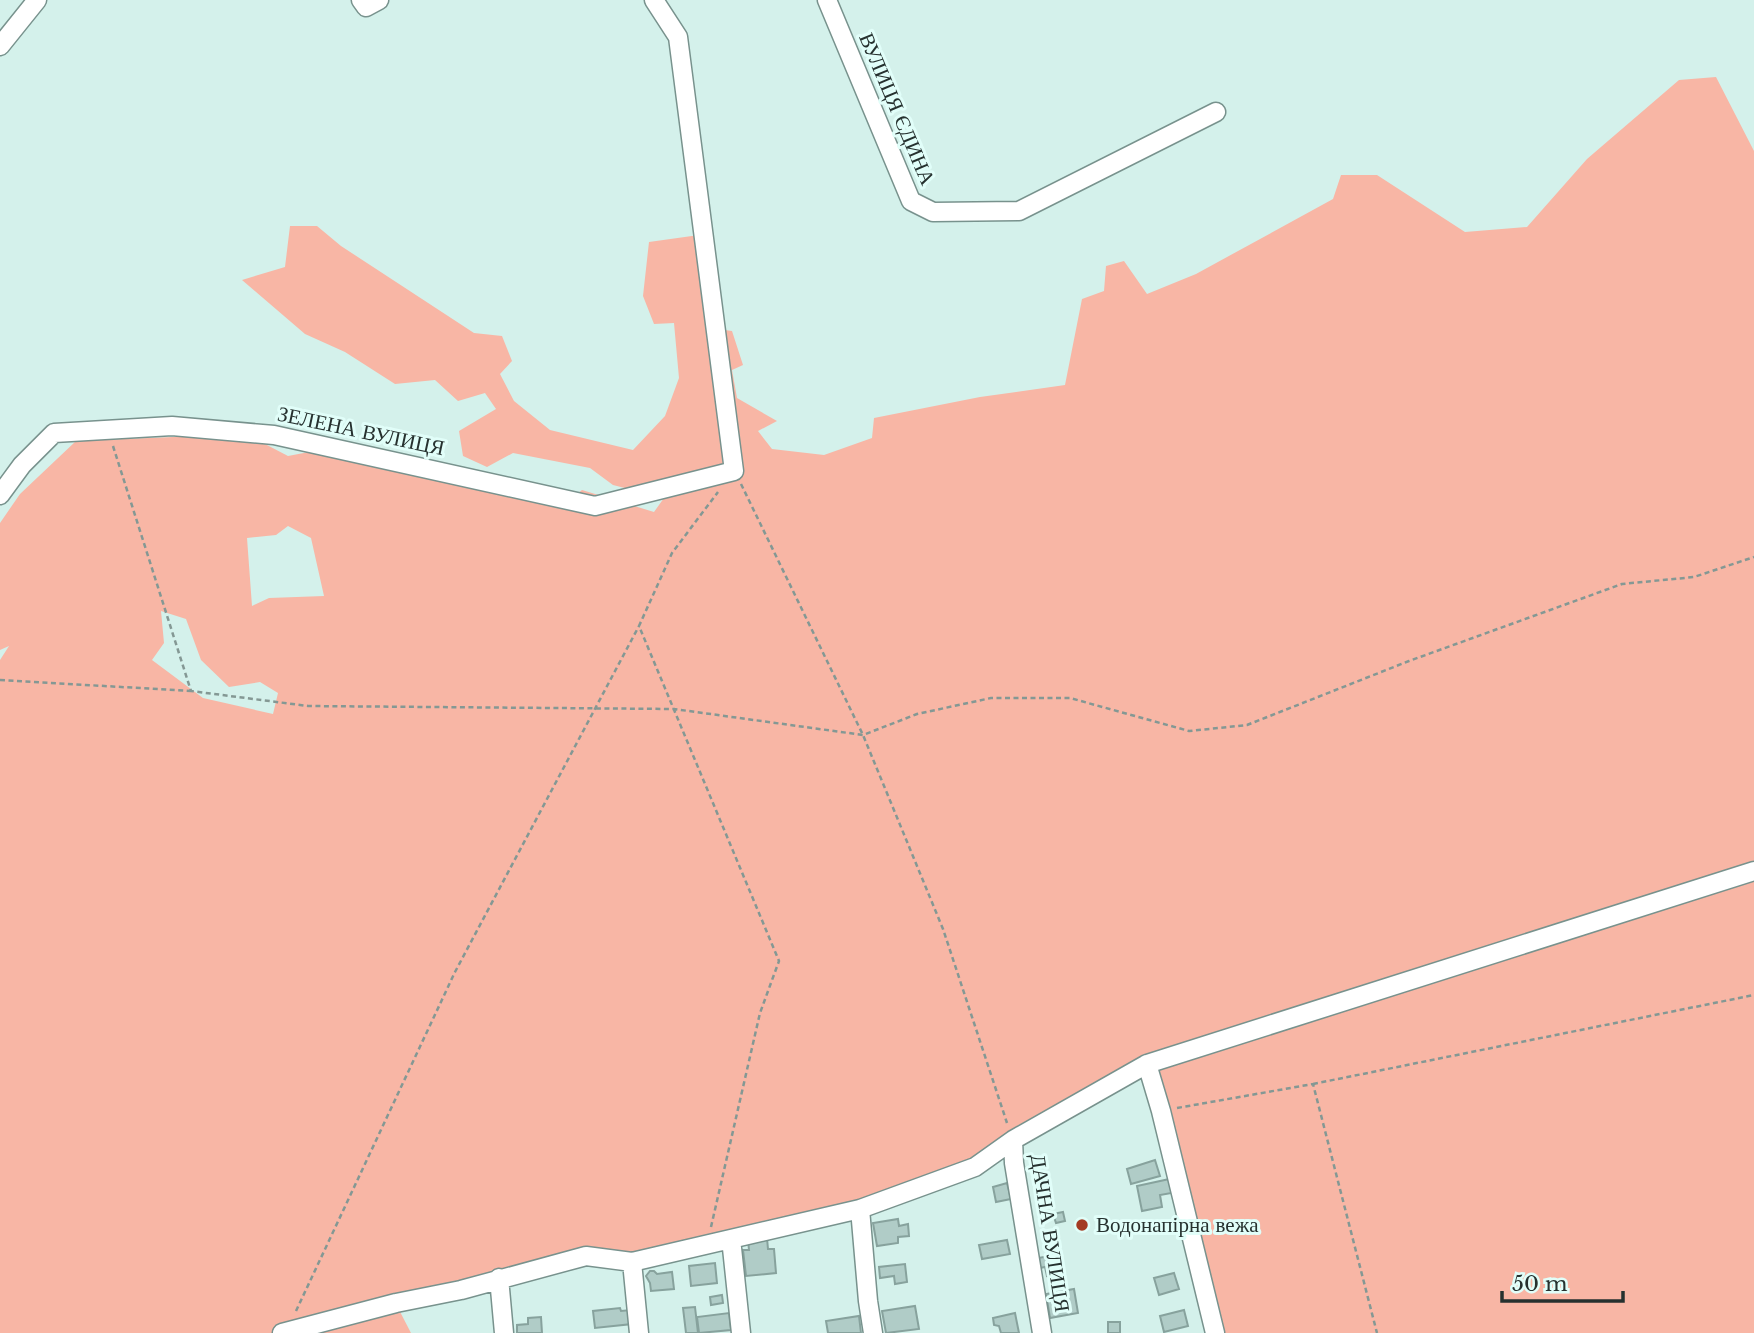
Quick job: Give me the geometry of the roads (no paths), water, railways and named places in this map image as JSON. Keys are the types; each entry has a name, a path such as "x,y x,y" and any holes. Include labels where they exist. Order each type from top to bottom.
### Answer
{"street":[{"path":"0,46 37,0"},
{"path":"361,0 366,7 379,0"},
{"name":"ЗЕЛЕНА ВУЛИЦЯ","path":"0,495 22,465 54,433 172,426 274,435 595,506 734,471 678,37 654,0"},
{"name":"ВУЛИЦЯ ЄДИНА","path":"827,0 911,201 933,212 1019,211 1216,112"},
{"path":"284,1332 396,1303 461,1290 586,1256 632,1262 860,1209 975,1167 1013,1140 1147,1064 1754,871"},
{"path":"1147,1064 1215,1333"},
{"name":"ДАЧНА ВУЛИЦЯ","path":"1013,1140 1042,1333"},
{"path":"860,1209 873,1333"},
{"path":"728,1240 732,1248 741,1333"},
{"path":"632,1262 639,1333"},
{"path":"499,1278 504,1333"}],"place":[{"name":"Водонапірна вежа","path":"1082,1225"}]}
